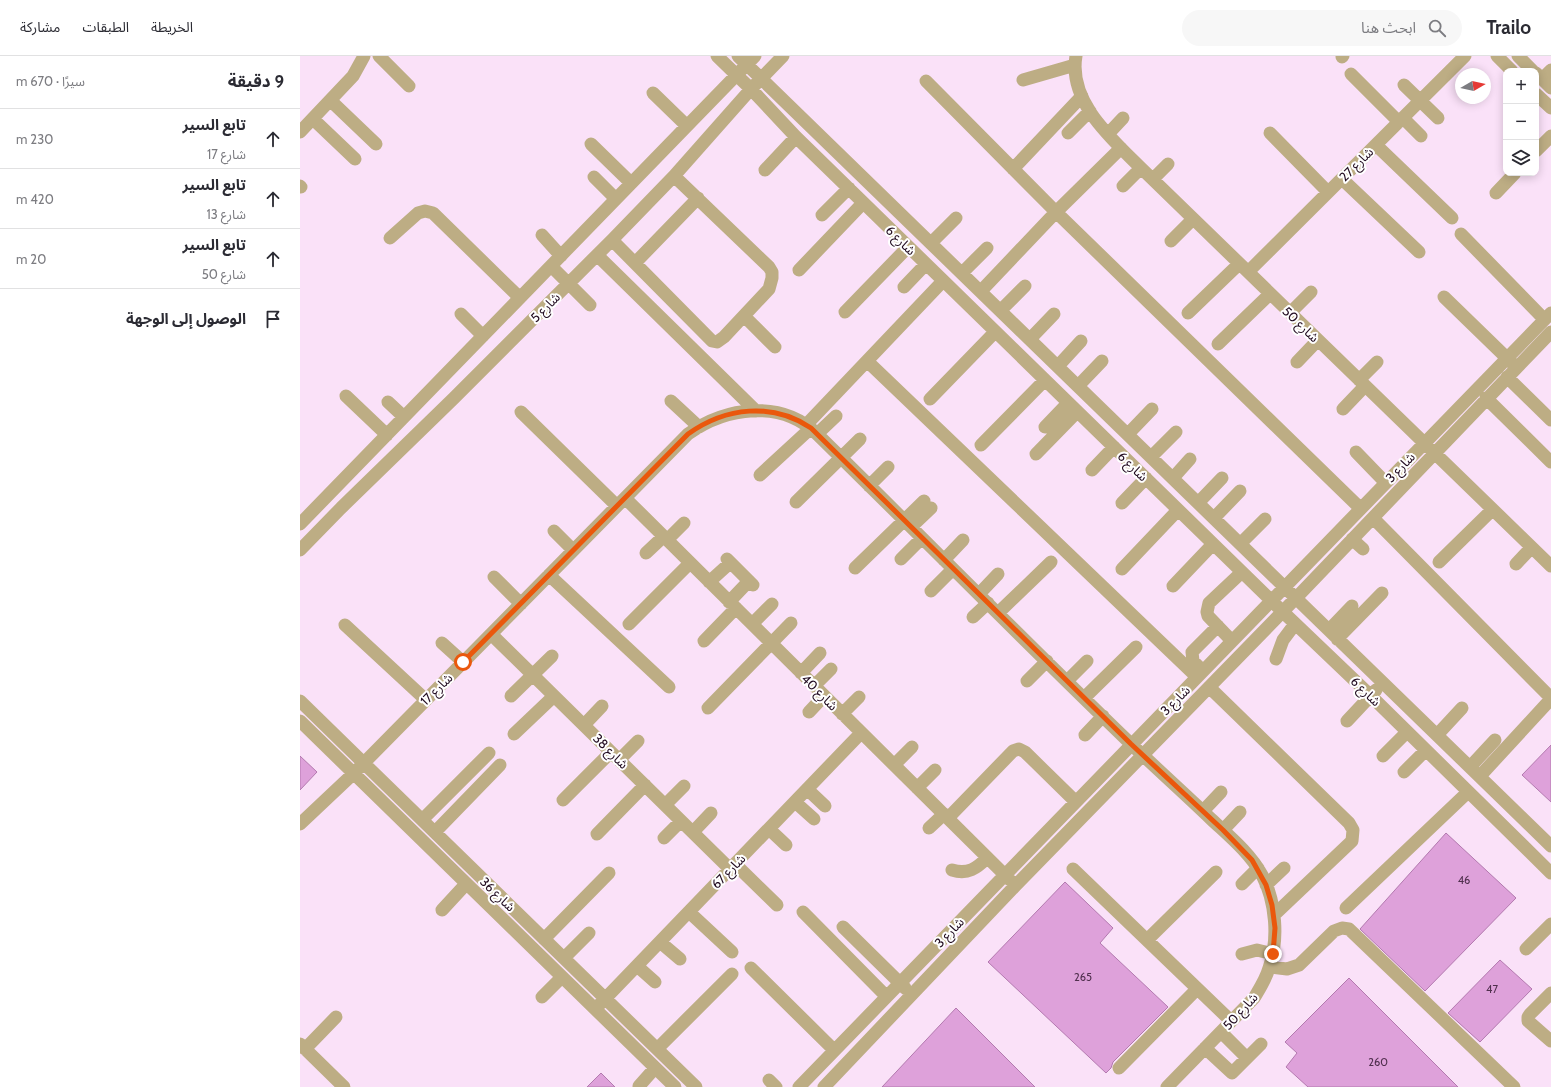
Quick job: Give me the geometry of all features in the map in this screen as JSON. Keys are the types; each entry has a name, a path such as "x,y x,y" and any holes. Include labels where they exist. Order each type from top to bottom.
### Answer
{"street":[{"path":"300,132 331,101 353,76 364,56"},
{"path":"379,56 409,86"},
{"name":"شارع 6","path":"717,56 863,203 1295,624 1371,696 1551,874"},
{"name":"شارع 5","path":"300,550 612,240 674,176 751,89 783,56"},
{"path":"1065,56 1076,61"},
{"name":"شارع 27","path":"1186,311 1328,192 1465,56"},
{"path":"1496,56 1509,68"},
{"path":"1518,56 1543,76"},
{"name":"شارع 6","path":"747,59 761,78 1551,846"},
{"name":"شارع 5","path":"300,524 687,126 736,75 747,59"},
{"path":"1023,80 1076,61"},
{"name":"شارع 50","path":"1076,61 1077,81 1082,96 1090,111 1121,148 1551,566"},
{"path":"1351,74 1401,120 1421,136"},
{"path":"926,81 1056,212 1360,508"},
{"path":"1404,84 1438,118"},
{"path":"653,93 687,126"},
{"path":"1013,169 1082,96"},
{"path":"1539,98 1551,108"},
{"path":"331,101 376,144"},
{"path":"1068,134 1090,111"},
{"path":"1108,134 1123,118"},
{"path":"313,119 355,159"},
{"path":"1270,133 1328,192"},
{"path":"1539,148 1551,136"},
{"path":"765,170 796,137"},
{"path":"591,144 631,184"},
{"path":"1376,145 1452,218"},
{"path":"981,291 1056,212 1121,148"},
{"path":"1153,179 1168,164"},
{"path":"1123,186 1141,168"},
{"path":"594,176 616,199"},
{"path":"612,240 712,341 718,342 722,339 769,289 772,284 772,272 764,262 674,176"},
{"path":"1496,193 1512,176"},
{"path":"1342,179 1419,252"},
{"path":"822,215 849,188"},
{"path":"635,263 698,198"},
{"path":"799,270 863,203"},
{"path":"390,238 418,212 425,211 433,213 520,298"},
{"path":"931,243 956,218"},
{"path":"1171,240 1193,219"},
{"path":"1461,234 1548,316"},
{"path":"542,236 561,256"},
{"path":"846,312 908,247"},
{"path":"962,273 987,248"},
{"path":"597,255 756,411"},
{"path":"904,287 926,264"},
{"path":"551,266 590,304"},
{"path":"760,475 812,429 867,361 944,281"},
{"path":"1001,310 1025,286"},
{"path":"1290,313 1311,292"},
{"path":"1218,344 1270,294"},
{"path":"1444,297 1512,362"},
{"path":"461,314 483,336"},
{"path":"1030,339 1054,314"},
{"path":"744,316 775,347"},
{"name":"شارع 3","path":"824,1087 1016,885 1283,612 1507,377 1512,362 1548,316"},
{"path":"930,398 995,332"},
{"name":"شارع 3","path":"799,1087 1075,801 1272,601 1423,443 1512,362 1551,332"},
{"path":"1058,366 1081,340"},
{"path":"1297,362 1318,340"},
{"path":"867,361 1200,674"},
{"path":"1078,386 1102,361"},
{"path":"1343,409 1377,362"},
{"path":"1507,377 1551,420"},
{"path":"982,445 1045,380"},
{"path":"346,396 387,435"},
{"path":"1486,398 1551,462"},
{"path":"671,401 699,427"},
{"path":"388,402 404,417"},
{"path":"1045,427 1073,407"},
{"path":"1036,454 1073,407"},
{"path":"1128,434 1152,409"},
{"name":"شارع 17","path":"300,824 364,763 688,434 712,419 726,414 756,411 773,412 790,417 812,429 1047,661"},
{"name":"شارع 40","path":"521,412 621,502 665,538 1016,885"},
{"path":"812,429 836,416"},
{"path":"1151,457 1176,432"},
{"path":"796,502 860,439"},
{"path":"1092,470 1114,447"},
{"path":"1356,452 1385,482"},
{"path":"1172,478 1190,459"},
{"path":"870,486 888,467"},
{"path":"1122,503 1146,478"},
{"path":"1198,503 1222,478"},
{"path":"1214,518 1240,491"},
{"path":"855,568 908,524 927,505"},
{"path":"1122,569 1178,510"},
{"path":"1439,562 1492,510"},
{"path":"1373,518 1551,698 1480,776"},
{"path":"1240,544 1265,520"},
{"path":"646,552 684,523"},
{"path":"554,531 573,550"},
{"path":"901,559 922,538"},
{"path":"1352,539 1363,549"},
{"path":"931,591 966,543"},
{"path":"1173,586 1213,544"},
{"path":"1516,564 1531,548"},
{"path":"704,640 751,583 729,561 709,582"},
{"path":"998,613 1051,562"},
{"path":"628,624 690,563"},
{"path":"1232,641 1208,616 1207,612 1209,604 1242,572"},
{"path":"549,574 669,687"},
{"path":"973,617 998,574"},
{"path":"494,576 521,604"},
{"path":"1333,634 1382,593"},
{"path":"752,624 772,604"},
{"path":"1333,634 1352,606"},
{"path":"708,708 791,623"},
{"path":"1276,659 1283,640 1295,624"},
{"path":"345,625 426,700"},
{"path":"1200,674 1193,661 1192,652 1218,626"},
{"name":"شارع 38","path":"491,634 681,821 777,905"},
{"path":"442,643 463,662"},
{"path":"1084,698 1136,647"},
{"path":"801,673 820,653"},
{"path":"511,696 552,656"},
{"path":"1027,681 1047,661"},
{"name":"شارع 50","path":"1047,661 1131,744 1223,830 1258,868 1266,885 1274,915 1274,941 1270,967 1263,983 1254,998 1167,1087"},
{"path":"1067,681 1087,661"},
{"path":"814,686 830,669"},
{"path":"1347,721 1383,683"},
{"path":"1209,688 1349,823 1353,830 1352,841 1274,915"},
{"path":"514,734 554,696"},
{"path":"809,712 824,696"},
{"path":"842,714 859,697"},
{"name":"شارع 36","path":"300,701 696,1087"},
{"path":"584,725 602,706"},
{"path":"1437,735 1462,708"},
{"path":"1085,735 1103,716"},
{"name":"شارع 36","path":"300,721 675,1087"},
{"path":"1383,756 1407,732"},
{"name":"شارع 67","path":"595,1009 861,733"},
{"path":"1470,767 1495,740"},
{"path":"563,800 615,756 638,741"},
{"path":"894,765 912,747"},
{"path":"929,828 946,816 1013,751 1019,749 1025,752 1075,801"},
{"path":"1404,772 1426,750"},
{"path":"422,820 489,752"},
{"path":"435,832 500,765"},
{"path":"917,788 935,770"},
{"path":"597,834 645,785"},
{"path":"665,805 684,786"},
{"path":"807,790 825,806"},
{"path":"1202,811 1221,792"},
{"path":"1346,908 1468,792"},
{"path":"794,802 814,819"},
{"path":"1223,830 1240,812"},
{"path":"693,832 711,813"},
{"path":"664,838 681,821"},
{"path":"769,829 786,844"},
{"path":"952,870 958,872 969,871 979,866 987,858"},
{"path":"1242,884 1258,868"},
{"path":"1266,885 1284,868"},
{"path":"1073,869 1231,1022"},
{"path":"1147,940 1216,872"},
{"path":"544,939 609,873"},
{"path":"442,910 466,884"},
{"path":"689,912 732,952"},
{"path":"803,912 886,996"},
{"path":"1526,949 1551,924"},
{"path":"843,927 912,995"},
{"path":"1270,967 1287,969 1298,965 1334,931 1342,928 1349,929 1514,1087"},
{"path":"564,958 589,933"},
{"path":"660,942 680,959"},
{"path":"1242,954 1257,950 1273,954"},
{"path":"637,966 654,982"},
{"path":"752,968 834,1050"},
{"path":"657,1049 732,974"},
{"path":"542,997 562,977"},
{"path":"1120,1068 1197,988"},
{"path":"1551,993 1530,1014 1528,1021 1551,1042"},
{"path":"336,1017 303,1046 344,1087"},
{"path":"1221,1032 1247,1058"},
{"path":"1205,1048 1232,1073 1261,1044"},
{"path":"639,1086 655,1068"}],"building":[{"path":"1551,745 1551,802 1522,775"},
{"path":"300,756 317,772 300,790"},
{"path":"1446,833 1516,898 1425,991 1360,929"},
{"path":"1065,882 1113,928 1100,943 1168,1007 1113,1062 1111,1068 1106,1073 988,962"},
{"path":"1500,960 1532,989 1480,1042 1448,1013"},
{"path":"1349,978 1458,1087 1308,1087 1286,1067 1297,1053 1285,1042"},
{"path":"956,1008 1035,1087 882,1087"},
{"path":"601,1073 615,1087 587,1087"}],"route":[{"path":"463,662 688,434 712,419 741,411 773,412 790,417 811,428 1131,744 1223,830 1252,860 1262,876 1272,905 1275,928 1273,954"}]}
